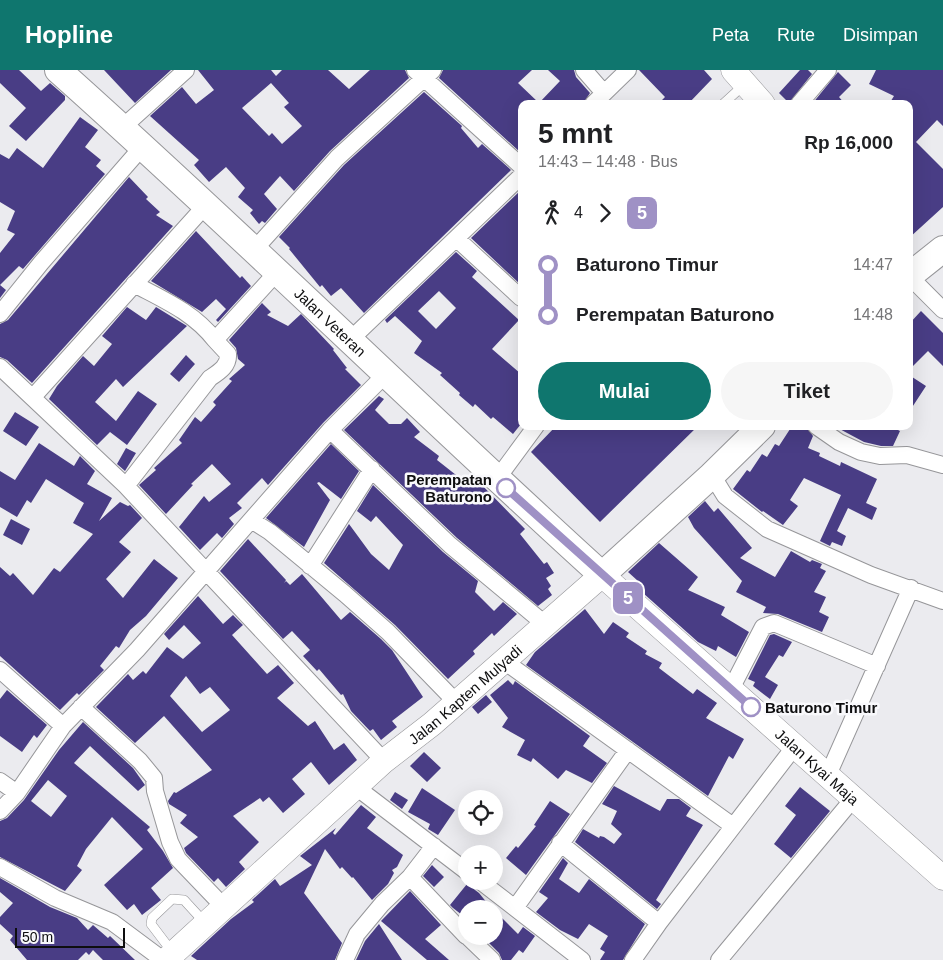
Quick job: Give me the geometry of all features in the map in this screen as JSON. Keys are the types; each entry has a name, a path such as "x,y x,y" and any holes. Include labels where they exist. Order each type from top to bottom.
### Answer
{"main road":[{"name":"Jalan Veteran","path":"58,70 123,127 388,373 497,479 602,575"},
{"path":"739,77 759,100"},
{"path":"913,273 943,250"},
{"name":"Jalan Kapten Mulyadi","path":"167,958 384,761 504,662 602,575 712,475 758,430"},
{"name":"Jalan Kyai Maja","path":"602,575 943,878"}],"street":[{"path":"123,127 186,70"},
{"path":"584,70 598,98 628,70"},
{"path":"802,100 828,70"},
{"path":"254,250 337,158 424,73 518,163"},
{"path":"0,314 41,263 143,146"},
{"path":"351,339 518,179"},
{"path":"33,397 206,206"},
{"path":"457,239 518,295"},
{"path":"214,340 278,271"},
{"path":"913,280 943,310"},
{"path":"126,486 210,378 222,370 228,360 228,354 214,340 203,324 187,312 134,284"},
{"path":"0,367 126,486 384,761"},
{"path":"0,811 17,793 63,726 137,650 330,430 388,373"},
{"path":"330,430 450,544 546,625"},
{"path":"497,479 533,430"},
{"path":"822,430 839,442 861,452 880,456 907,455 943,465"},
{"path":"310,566 372,469"},
{"path":"712,475 725,496 767,529 872,575 943,601"},
{"path":"251,520 270,532 388,632 456,702"},
{"path":"828,775 911,588"},
{"path":"731,690 763,627 774,623 877,666"},
{"path":"504,662 733,826"},
{"path":"0,670 63,726"},
{"path":"81,707 154,778 155,791 164,822 178,859 224,907"},
{"path":"633,960 659,923 795,746"},
{"path":"515,908 628,750"},
{"path":"0,781 17,793"},
{"path":"356,787 458,865"},
{"path":"719,960 854,799"},
{"path":"560,843 659,923"},
{"path":"345,960 357,934 382,904 410,878 434,846"},
{"path":"0,867 54,898 112,922 167,958"},
{"path":"410,878 458,927"},
{"path":"492,890 582,960"},
{"path":"476,945 492,960"}],"lane":[{"path":"725,100 739,77"},
{"path":"167,958 151,924 152,918 172,898 184,900 206,924"}],"building":[{"path":"0,70 19,70 41,91 50,83 65,96 65,100 26,141 9,126 26,108 0,83"},
{"path":"104,70 171,70 135,103"},
{"path":"198,70 271,70 276,76 282,70 328,70 349,89 370,70 405,70 409,78 330,151 294,191 280,176 264,194 277,209 265,223 262,221 259,224 250,213 253,210 238,197 245,188 226,167 209,182 194,165 199,160 150,116 182,87 196,104 214,90","holes":["271,83 289,103 284,107 302,126 282,144 272,133 269,136 242,108"]},
{"path":"443,70 532,70 518,83 536,100 518,100 518,150 439,78"},
{"path":"548,70 574,70 576,77 590,93 586,100 542,100 560,81"},
{"path":"639,70 704,70 712,79 692,100 662,100 665,97"},
{"path":"800,70 808,70 812,74 791,100 786,100 779,93"},
{"path":"876,70 943,70 943,126 937,120 916,142 943,169 943,207 913,234 913,100 892,100 894,96 869,84"},
{"path":"838,72 851,85 839,97 842,100 815,100"},
{"path":"424,92 462,126 461,128 478,148 482,144 511,170 364,313 341,288 331,296 322,285 320,287 290,248 279,237 344,165"},
{"path":"80,117 98,130 85,147 101,160 96,166 105,174 23,269 19,266 0,285 0,253 15,234 7,230 15,211 0,202 0,154 9,159 17,148 43,168"},
{"path":"129,177 148,197 146,199 160,212 156,215 173,226 32,383 7,360 0,357 0,324 8,320"},
{"path":"518,193 518,282 471,238"},
{"path":"196,231 240,278 242,276 251,286 218,322 216,320 226,309 216,299 202,312 151,281"},
{"path":"456,252 477,271 472,277 518,319 492,349 518,371 518,428 513,434 493,417 491,419 475,404 473,407 440,375 442,373 414,353 422,341 395,316 387,323 385,320","holes":["439,291 456,308 436,329 418,311"]},
{"path":"0,285 6,290 0,298"},
{"path":"262,303 271,312 267,315 288,326 301,314 334,349 347,368 345,369 361,385 323,423 268,485 262,478 237,503 242,508 229,518 234,524 222,538 217,533 200,550 179,527 204,496 209,502 231,484 212,464 191,484 193,485 166,514 139,485 156,470 154,468 182,443 179,440 195,417 201,422 216,405 213,402 232,381 229,379 245,365 238,359 236,348 229,340"},
{"path":"127,307 146,320 156,307 187,326 123,387 116,379 95,402 116,421 138,391 157,404 127,445 110,432 97,445 49,399 57,386 83,356 94,366 112,344 102,336"},
{"path":"921,311 943,333 943,366 928,351 913,366 913,320"},
{"path":"186,355 195,364 179,382 170,374"},
{"path":"913,378 926,386 913,406"},
{"path":"379,396 384,399 375,410 389,424 401,424 407,418 420,432 414,437 439,456 437,460 470,486 477,480 525,529 520,534 544,564 547,562 554,573 546,578 551,586 548,589 552,595 538,606 457,538 344,430"},
{"path":"15,412 39,427 26,446 3,431"},
{"path":"552,430 694,430 600,522 531,452"},
{"path":"789,430 809,430 813,436 808,448 820,453 819,456 840,466 841,462 877,479 866,503 877,508 872,520 848,508 837,531 846,536 842,546 832,542 830,546 820,541 841,495 804,478 790,500 798,506 783,525 762,512 733,489 747,470 750,472 762,454 767,457 775,444 779,446"},
{"path":"842,430 900,431 893,446 881,446 864,442"},
{"path":"39,443 74,466 80,456 95,471 87,484 112,498 99,521 120,502 128,506 130,505 142,518 119,542 131,552 106,579 123,598 154,559 178,578 146,616 130,630 119,648 116,646 100,666 104,670 79,695 77,693 60,710 0,656 0,567 10,576 13,573 33,595 54,568 60,572 93,534 73,523 84,503 46,479 31,503 27,500 17,517 0,507 0,471 15,480"},
{"path":"331,444 359,471 341,499 319,482 317,483 330,500 304,547 266,518"},
{"path":"126,448 136,453 125,471 117,464"},
{"path":"373,485 443,552 478,581 475,592 494,611 503,602 517,614 494,636 492,633 473,651 475,654 448,679 395,625 324,563 349,524 371,554 389,570 403,545 376,516 371,522 357,511"},
{"path":"705,501 714,512 718,508 752,548 740,558 775,577 791,551 810,562 812,560 822,564 820,568 826,571 814,592 826,597 819,612 829,617 822,632 778,614 763,613 766,607 736,592 742,581 694,528 688,517"},
{"path":"11,519 30,529 22,545 3,535"},
{"path":"248,539 286,580 284,583 286,581 290,585 302,574 341,620 350,612 392,650 423,697 392,721 397,727 381,740 373,729 370,731 351,711 343,694 341,695 319,669 317,671 303,656 310,650 292,631 283,639 220,571"},
{"path":"659,543 698,577 688,590 725,607 721,615 749,632 736,657 718,646 716,651 698,642 634,585 638,581 628,572"},
{"path":"198,596 223,624 233,615 243,625 232,635 267,674 278,665 294,683 277,698 308,726 315,721 334,750 344,743 357,760 329,785 311,762 292,779 305,794 283,813 269,797 263,802 260,798 233,816 259,842 239,862 245,869 226,887 218,878 214,882 186,853 184,848 198,837 180,823 187,815 169,804 168,801 174,792 176,793 212,770 164,716 135,743 96,707 128,674 133,680 143,671 146,674 167,647 183,659 201,643 184,625 169,640 164,634","holes":["186,676 200,694 210,687 230,710 202,732 170,696"]},
{"path":"585,609 604,634 613,622 629,633 626,637 647,651 645,654 662,663 659,668 693,694 697,689 717,703 706,718 744,739 733,759 729,756 708,796 526,665 535,652"},
{"path":"774,634 792,642 783,657 779,655 765,677 778,685 770,699 753,686 755,682 748,679 770,635"},
{"path":"508,680 513,685 515,681 590,736 583,746 607,763 592,783 566,770 558,779 533,758 531,762 517,755 525,740 502,727 508,718 490,695"},
{"path":"7,690 47,725 37,738 34,735 22,752 0,736 0,699"},
{"path":"486,695 492,702 478,714 472,707"},
{"path":"83,722 133,768 145,785 138,791 90,746 74,763 150,827 147,830 173,868 151,888 161,900 142,915 134,904 127,910 104,885 143,849 112,817 86,849 77,866 82,870 65,891 0,857 0,821 7,818 24,800 59,750","holes":["48,780 67,796 51,817 31,801"]},
{"path":"424,752 441,768 427,782 410,766"},
{"path":"614,786 660,811 667,799 679,799 691,808 686,816 703,825 656,900 661,904 657,909 575,842 583,829 599,838 600,836 604,837 614,844 622,834 611,824 617,811 602,804"},
{"path":"800,787 830,811 791,858 774,844 796,815 785,806"},
{"path":"422,788 455,810 438,835 428,829 430,824 408,812"},
{"path":"395,792 408,800 402,809 390,800"},
{"path":"550,801 570,814 526,875 506,858 516,846 518,848 536,826 534,825"},
{"path":"361,805 376,817 367,828 403,855 397,867 392,870 394,873 388,884 372,900 353,877 342,867 340,869 325,849 304,893 342,943 335,960 197,960 191,956 231,919 254,902 252,900 275,879 280,886 312,865 300,856 336,828 333,833 335,835"},
{"path":"563,858 568,863 559,879 579,893 589,879 645,924 623,960 600,960 605,952 600,949 608,936 589,924 578,939 560,930 536,912 548,898 539,892"},
{"path":"432,865 444,877 434,887 423,876"},
{"path":"0,878 50,907 77,918 88,930 93,925 108,938 110,936 135,960 103,960 93,950 89,955 86,952 78,960 27,960 10,940 13,936 0,924 0,917 13,903 0,892"},
{"path":"462,890 475,890 485,900 458,900 458,912 450,905"},
{"path":"410,891 441,925 425,939 449,960 427,960 381,921"},
{"path":"503,919 518,934 523,927 535,936 523,953 519,950 511,960 502,960 499,953 491,945 503,945"},
{"path":"379,924 402,960 356,960 365,941"}],"bus line":[{"name":"5","path":"506,488 751,707"}],"place":[{"name":"Perempatan Baturono","path":"506,488"},
{"name":"Baturono Timur","path":"751,707"}]}
